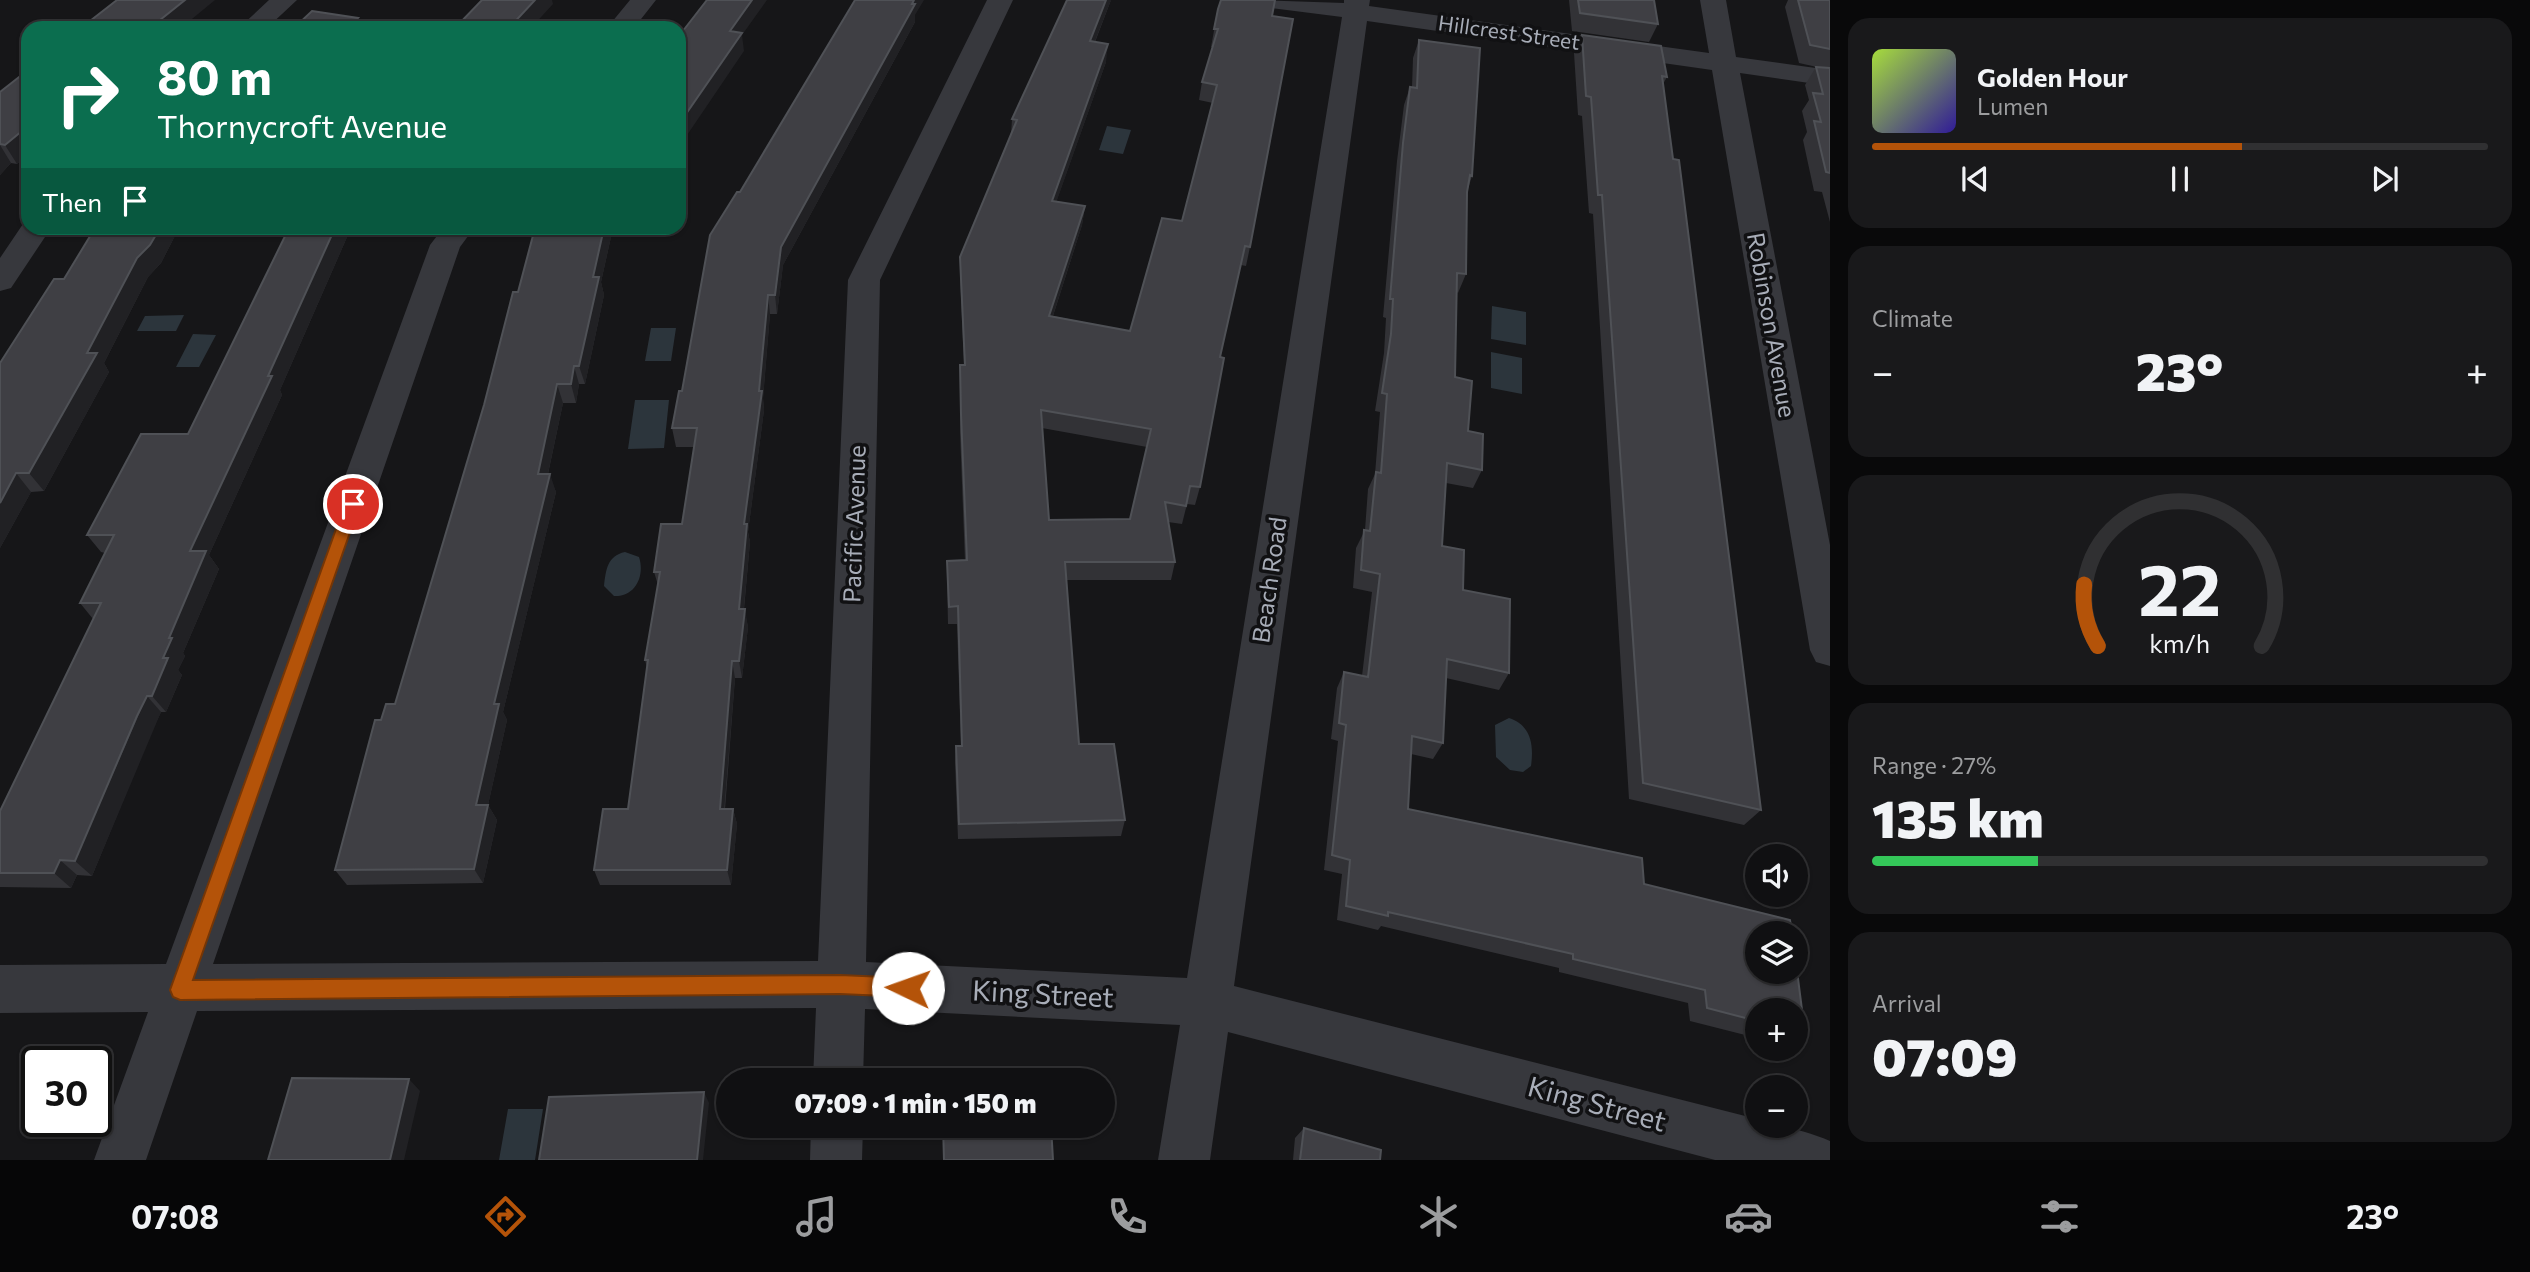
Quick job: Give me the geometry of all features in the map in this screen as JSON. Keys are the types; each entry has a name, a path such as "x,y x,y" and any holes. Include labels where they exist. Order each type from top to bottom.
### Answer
{"street":[{"path":"260,21 284,0"},
{"path":"626,21 643,0"},
{"name":"Pacific Avenue","path":"838,1068 864,280 1000,0"},
{"name":"Hillcrest Street","path":"1271,0 1356,6 1830,78"},
{"name":"Robinson Avenue","path":"1713,0 1830,650"},
{"name":"Beach Road","path":"1184,1160 1356,6"},
{"path":"0,281 31,235"},
{"path":"120,1160 445,245 453,235"},
{"name":"King Street","path":"0,989 840,984 1207,1003 1814,1160"},
{"path":"836,1160 837,1138"}],"shaded area":[{"path":"1107,126 1131,130 1123,154 1099,150"},
{"path":"1492,306 1526,312 1526,345 1491,339"},
{"path":"184,315 176,331 137,331 145,316"},
{"path":"651,328 676,328 671,361 645,361"},
{"path":"193,334 216,335 199,367 176,367"},
{"path":"1491,352 1522,358 1522,394 1491,388"},
{"path":"635,400 669,400 664,448 628,449"},
{"path":"625,552 639,557 640,578 628,593 614,596 604,586 607,569 614,557"},
{"path":"1509,718 1522,726 1531,743 1531,766 1523,772 1510,770 1496,757 1495,725"},
{"path":"508,1109 543,1109 535,1160 499,1160"}],"building":[{"path":"117,0 185,0 159,21 90,21"},
{"path":"482,0 535,0 516,21 462,21"},
{"path":"707,0 752,0 730,31 742,33 686,114 686,27"},
{"path":"855,0 914,0 912,4 915,4 781,247 775,295 768,295 759,391 762,391 744,524 747,524 739,609 745,609 739,661 732,661 720,809 733,809 727,870 594,870 603,809 628,809 648,660 645,660 660,572 654,572 661,524 682,524 697,428 672,428 679,391 682,391 710,235 737,192 740,192"},
{"path":"1067,0 1106,0 1090,41 1108,44 1052,201 1085,206 1049,316 1130,331 1162,218 1182,221 1217,85 1202,82 1218,29 1214,29 1221,0 1275,0 1272,16 1293,19 1250,247 1245,246 1220,357 1224,358 1200,487 1190,486 1186,506 1165,502 1175,562 1065,562 1079,744 1114,744 1125,820 959,824 956,746 962,746 958,606 949,607 947,561 967,560 961,414 960,365 965,365 960,257 1017,120 1012,119","holes":["1041,410 1151,429 1130,519 1049,520"]},
{"path":"1578,0 1654,0 1658,24 1580,13"},
{"path":"1798,0 1830,0 1830,49 1810,45"},
{"path":"312,11 358,18 355,21 301,21"},
{"path":"1582,35 1661,46 1667,77 1662,76 1673,159 1679,160 1761,810 1643,783 1602,195 1598,195 1591,97 1586,96"},
{"path":"1419,40 1480,48 1472,176 1470,175 1467,192 1466,274 1457,273 1455,377 1472,381 1468,431 1483,434 1482,470 1447,463 1442,546 1464,550 1463,590 1510,599 1509,673 1447,659 1443,743 1412,736 1408,809 1642,858 1644,884 1790,920 1745,921 1745,984 1799,984 1800,998 1745,998 1745,1018 1707,1008 1705,990 1573,959 1573,954 1388,912 1388,916 1346,906 1350,860 1332,855 1346,725 1339,723 1344,672 1368,677 1380,574 1361,570 1364,530 1370,531 1376,472 1381,473 1387,394 1382,393 1391,334 1393,299 1390,299 1403,143 1410,87 1417,88"},
{"path":"1816,67 1830,68 1830,173 1826,172 1814,121 1821,122 1813,93 1823,94"},
{"path":"21,76 21,132 5,145 0,144 0,92"},
{"path":"91,235 156,235 137,258 87,353 97,353 29,473 16,473 0,503 0,363 54,279 64,279"},
{"path":"286,235 332,235 268,376 272,376 190,551 206,551 169,638 172,638 163,658 168,658 152,696 147,696 137,716 75,861 60,860 54,873 0,873 0,811 101,603 80,603 114,535 87,535 141,434 188,434"},
{"path":"533,235 602,235 593,277 599,277 579,366 574,366 571,384 557,384 538,474 550,474 494,704 499,704 476,805 488,805 474,869 335,870 375,720 381,720 386,704 395,704 484,405 513,292 518,292"},
{"path":"292,1078 409,1079 390,1160 268,1160"},
{"path":"704,1092 697,1160 539,1160 549,1097"},
{"path":"1304,1128 1381,1150 1380,1160 1300,1160"},
{"path":"943,1138 1052,1138 1053,1160 944,1160"}],"route":[{"path":"353,504 180,990 840,984 908,988"}]}
